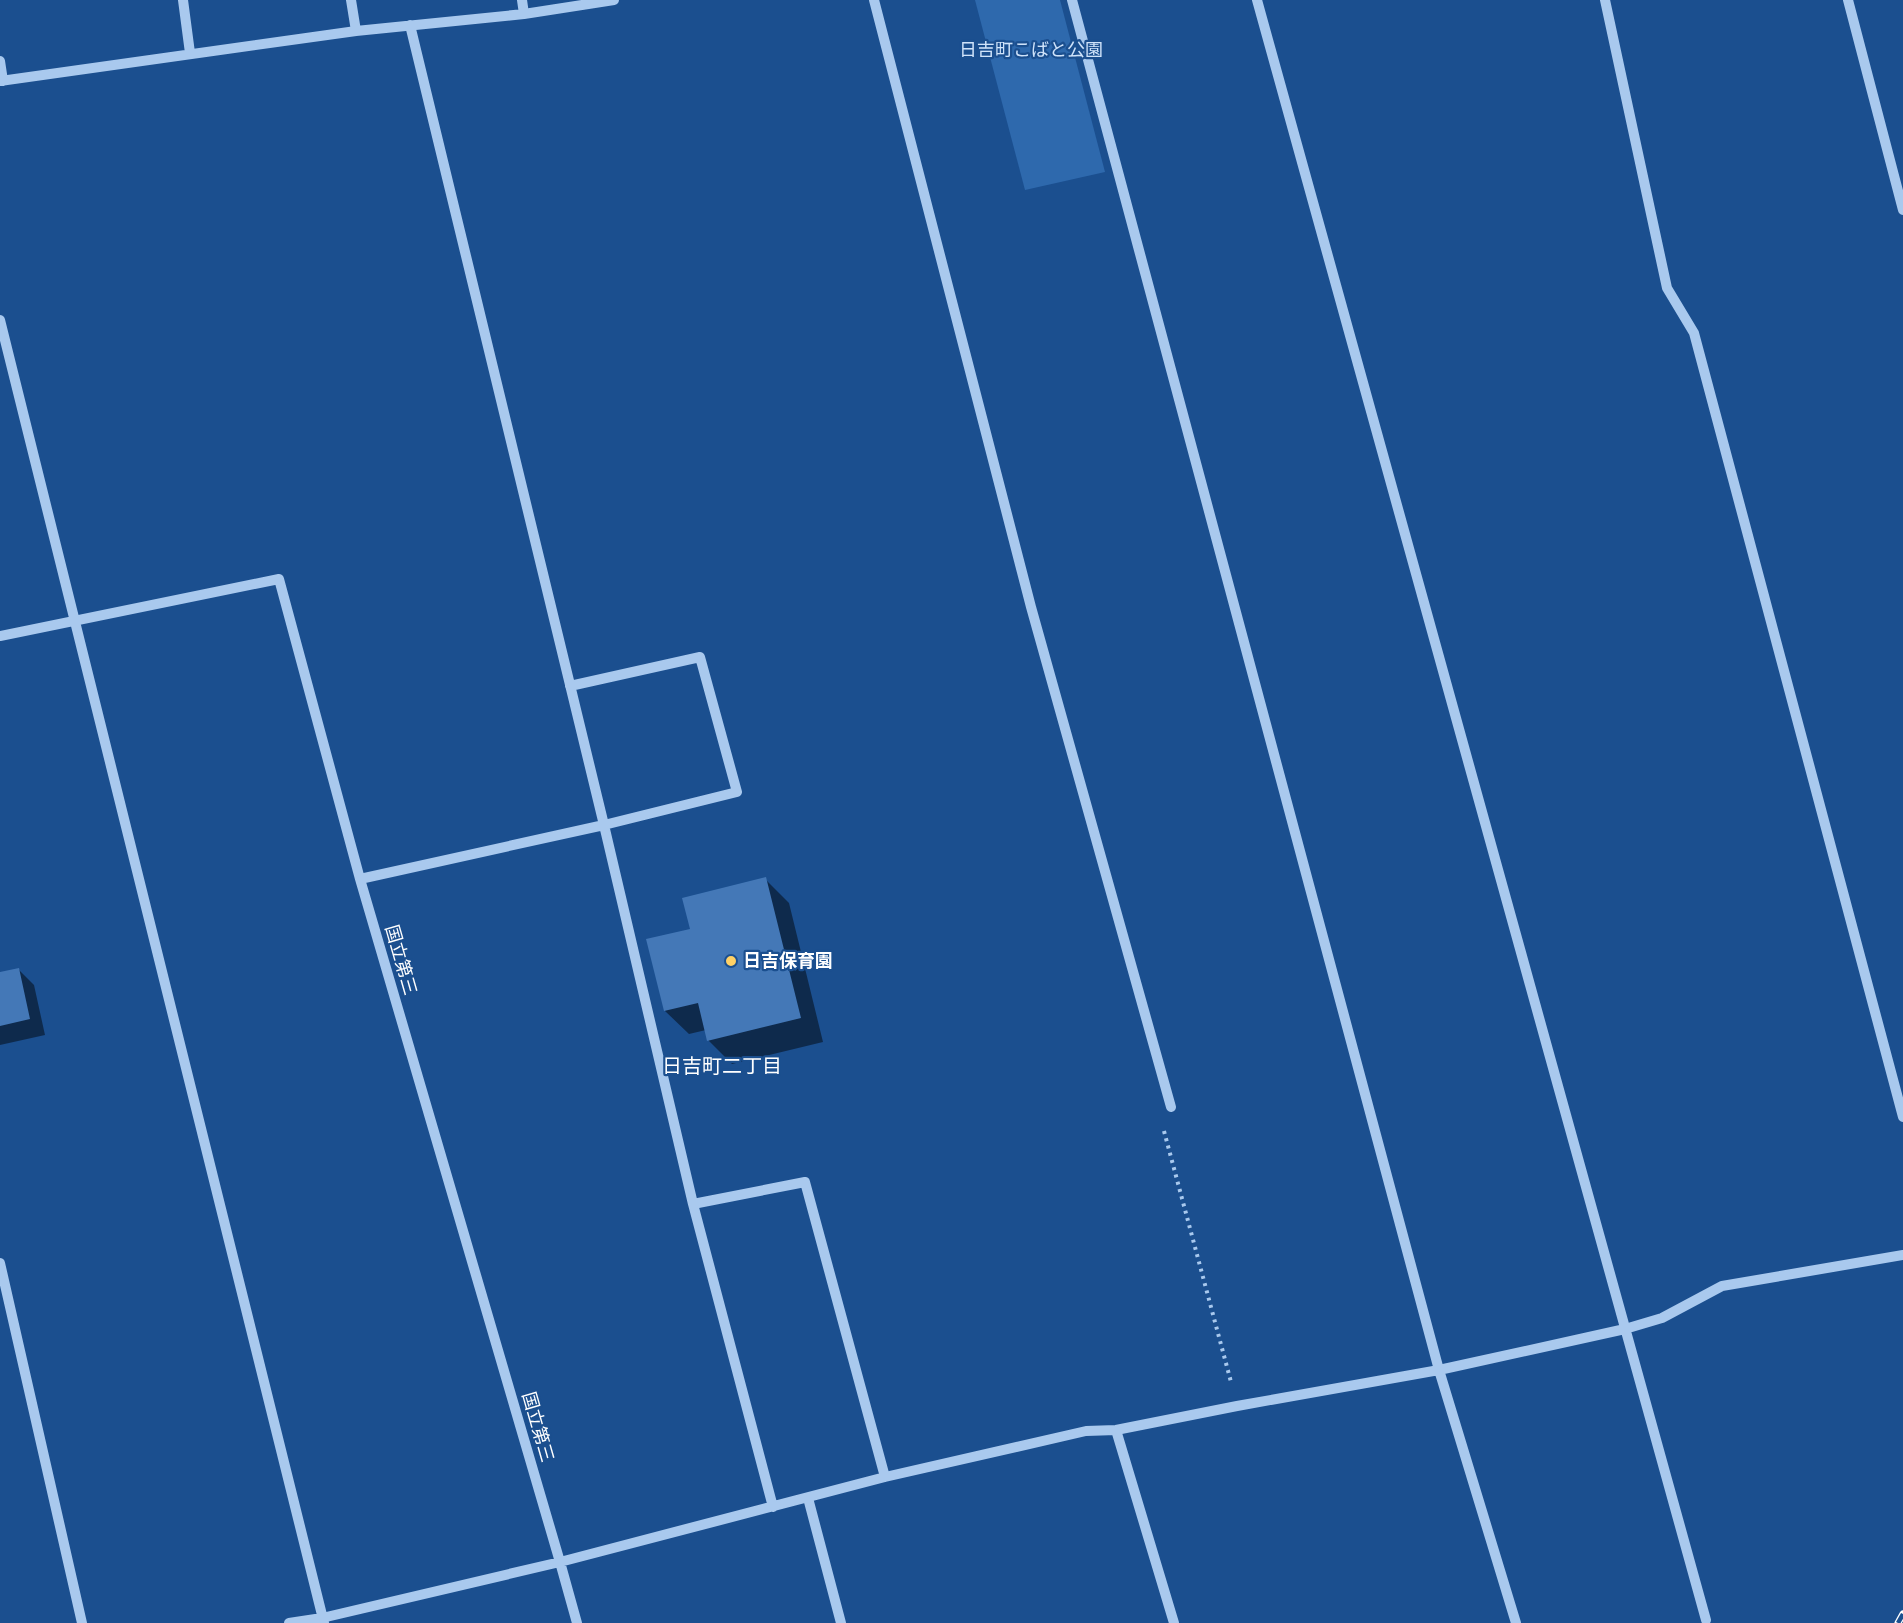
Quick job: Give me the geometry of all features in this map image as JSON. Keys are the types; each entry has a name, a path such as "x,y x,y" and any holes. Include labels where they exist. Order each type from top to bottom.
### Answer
{"street":[{"path":"183,0 190,53"},
{"path":"351,0 356,31"},
{"path":"522,0 524,14"},
{"path":"0,61 2,81 356,31 524,14 614,0"},
{"path":"874,0 1031,607 1171,1107"},
{"path":"1072,0 1439,1370 1516,1623"},
{"path":"1257,0 1706,1620"},
{"path":"1605,0 1667,288 1694,333 1903,1117"},
{"path":"1848,0 1903,210"},
{"path":"410,25 604,825 693,1204 773,1508"},
{"path":"0,320 323,1620"},
{"name":"国立第三","path":"0,636 279,579 360,879 577,1623"},
{"path":"360,879 604,825 737,792 700,657 570,686"},
{"path":"693,1204 805,1182 885,1477"},
{"path":"289,1623 323,1620 773,1508 885,1477 1086,1431 1116,1430 1439,1370 1625,1329 1662,1318 1722,1286 1903,1255"},
{"path":"0,1263 82,1623"},
{"path":"1116,1430 1174,1623"},
{"path":"808,1498 841,1623"}],"path":[{"path":"1171,1107 1160,1118 1237,1406"}],"green space":[{"name":"日吉町こばと公園","path":"975,0 1060,0 1105,172 1025,190"}],"building":[{"path":"766,877 801,1018 707,1041 698,1003 664,1011 646,939 690,929 682,898"},
{"path":"19,968 30,1019 0,1026 0,972"}],"railway":[{"path":"1898,1623 1903,1614"}],"place":[{"name":"日吉保育園","path":"731,961"}],"district":[{"name":"日吉町二丁目","path":"722,1066"}]}
